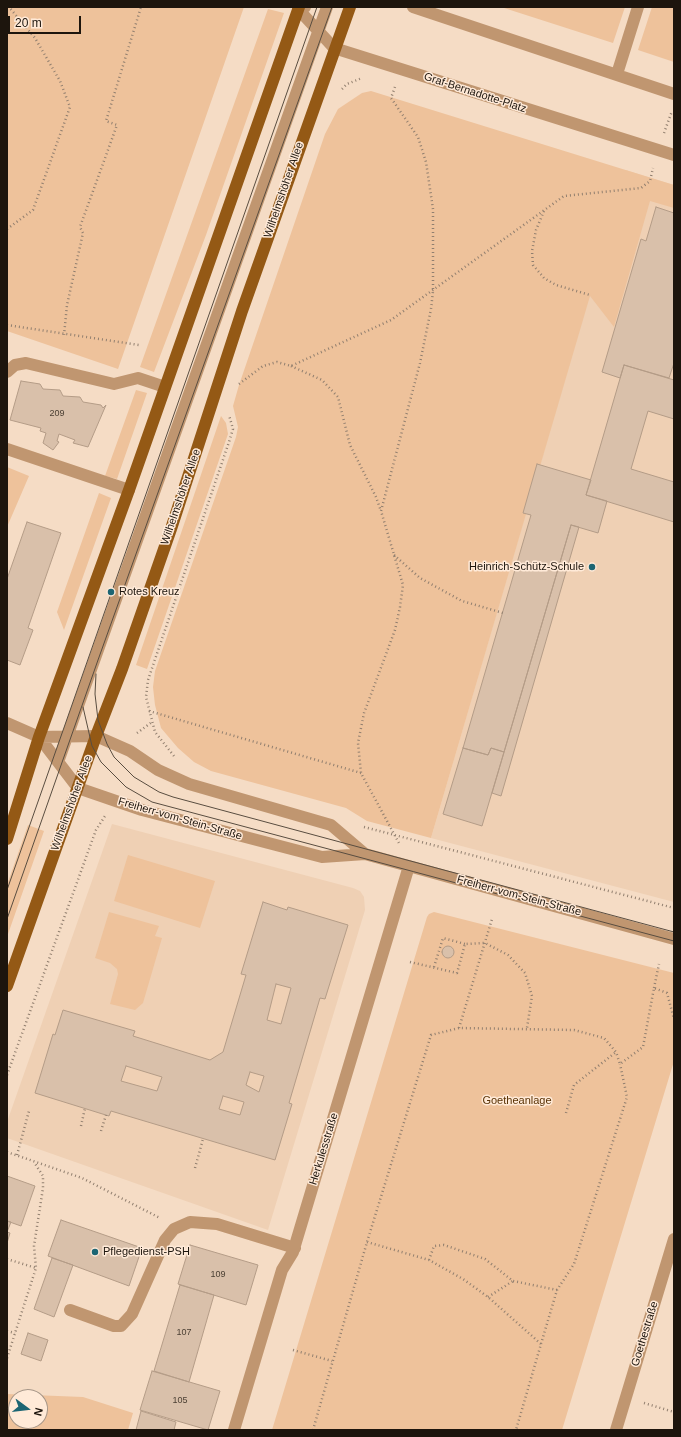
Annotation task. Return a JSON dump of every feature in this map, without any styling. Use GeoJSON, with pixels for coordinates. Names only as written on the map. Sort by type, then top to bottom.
{"type":"FeatureCollection","features":[{"type":"Feature","properties":{"kind":"main road","name":"Wilhelmshöher Allee"},"geometry":{"type":"LineString","coordinates":[[7,986],[96,736],[122,669],[242,311],[334,48],[350,7]]}},
{"type":"Feature","properties":{"kind":"main road"},"geometry":{"type":"LineString","coordinates":[[7,839],[39,736],[301,8]]}},
{"type":"Feature","properties":{"kind":"street"},"geometry":{"type":"LineString","coordinates":[[58,762],[327,7]]}},
{"type":"Feature","properties":{"kind":"street"},"geometry":{"type":"LineString","coordinates":[[413,7],[674,94]]}},
{"type":"Feature","properties":{"kind":"street"},"geometry":{"type":"LineString","coordinates":[[616,74],[638,7]]}},
{"type":"Feature","properties":{"kind":"street"},"geometry":{"type":"LineString","coordinates":[[301,8],[334,48]]}},
{"type":"Feature","properties":{"kind":"street","name":"Graf-Bernadotte-Platz"},"geometry":{"type":"LineString","coordinates":[[334,48],[674,155]]}},
{"type":"Feature","properties":{"kind":"street"},"geometry":{"type":"LineString","coordinates":[[7,372],[15,365],[26,363],[114,384],[138,378],[165,387]]}},
{"type":"Feature","properties":{"kind":"street"},"geometry":{"type":"LineString","coordinates":[[7,449],[128,490]]}},
{"type":"Feature","properties":{"kind":"street"},"geometry":{"type":"LineString","coordinates":[[7,723],[39,736],[78,788]]}},
{"type":"Feature","properties":{"kind":"street","name":"Freiherr-vom-Stein-Straße"},"geometry":{"type":"LineString","coordinates":[[39,736],[96,736],[130,750],[158,770],[189,784],[331,825],[365,854]]}},
{"type":"Feature","properties":{"kind":"street","name":"Freiherr-vom-Stein-Straße"},"geometry":{"type":"LineString","coordinates":[[78,788],[142,810],[322,857],[365,854],[674,939]]}},
{"type":"Feature","properties":{"kind":"street","name":"Herkulesstraße"},"geometry":{"type":"LineString","coordinates":[[234,1430],[282,1270],[294,1248],[410,866]]}},
{"type":"Feature","properties":{"kind":"street"},"geometry":{"type":"LineString","coordinates":[[70,1310],[114,1326],[121,1326],[132,1314],[165,1240],[174,1228],[190,1222],[217,1224],[294,1248]]}},
{"type":"Feature","properties":{"kind":"street","name":"Goethestraße"},"geometry":{"type":"LineString","coordinates":[[616,1430],[674,1239]]}},
{"type":"Feature","properties":{"kind":"path"},"geometry":{"type":"LineString","coordinates":[[7,229],[33,210],[70,107],[60,81],[35,38],[9,7]]}},
{"type":"Feature","properties":{"kind":"path"},"geometry":{"type":"LineString","coordinates":[[64,335],[67,305],[83,233],[80,227],[117,125],[106,121],[141,7]]}},
{"type":"Feature","properties":{"kind":"path"},"geometry":{"type":"LineString","coordinates":[[337,93],[347,84],[360,78]]}},
{"type":"Feature","properties":{"kind":"path"},"geometry":{"type":"LineString","coordinates":[[381,512],[420,363],[432,309],[433,209],[426,162],[418,137],[391,98],[396,84]]}},
{"type":"Feature","properties":{"kind":"path"},"geometry":{"type":"LineString","coordinates":[[291,366],[391,320],[564,196],[640,188],[650,181]]}},
{"type":"Feature","properties":{"kind":"path"},"geometry":{"type":"LineString","coordinates":[[544,211],[536,230],[532,251],[533,265],[544,278],[556,285],[590,295]]}},
{"type":"Feature","properties":{"kind":"path"},"geometry":{"type":"LineString","coordinates":[[7,325],[64,335],[139,345]]}},
{"type":"Feature","properties":{"kind":"path"},"geometry":{"type":"LineString","coordinates":[[237,377],[236,385],[264,366],[278,362],[291,366],[322,380],[338,397],[350,445],[376,497],[403,585],[400,607],[394,630],[364,713],[358,743],[361,773],[397,836]]}},
{"type":"Feature","properties":{"kind":"path"},"geometry":{"type":"LineString","coordinates":[[179,760],[173,755],[155,732],[146,697],[148,680],[233,429],[228,413]]}},
{"type":"Feature","properties":{"kind":"path"},"geometry":{"type":"LineString","coordinates":[[394,555],[420,578],[462,601],[503,613]]}},
{"type":"Feature","properties":{"kind":"path"},"geometry":{"type":"LineString","coordinates":[[149,712],[361,773]]}},
{"type":"Feature","properties":{"kind":"path"},"geometry":{"type":"LineString","coordinates":[[137,733],[152,722]]}},
{"type":"Feature","properties":{"kind":"path"},"geometry":{"type":"LineString","coordinates":[[7,1075],[96,830],[107,813]]}},
{"type":"Feature","properties":{"kind":"path"},"geometry":{"type":"LineString","coordinates":[[361,825],[397,836],[674,908]]}},
{"type":"Feature","properties":{"kind":"path"},"geometry":{"type":"LineString","coordinates":[[459,1028],[492,919]]}},
{"type":"Feature","properties":{"kind":"path"},"geometry":{"type":"LineString","coordinates":[[434,967],[443,938],[465,944],[485,943],[508,955],[525,973],[532,996],[527,1028]]}},
{"type":"Feature","properties":{"kind":"path"},"geometry":{"type":"LineString","coordinates":[[410,962],[457,973],[465,944]]}},
{"type":"Feature","properties":{"kind":"path"},"geometry":{"type":"LineString","coordinates":[[620,1064],[643,1047],[659,964]]}},
{"type":"Feature","properties":{"kind":"path"},"geometry":{"type":"LineString","coordinates":[[654,988],[667,993],[674,1019]]}},
{"type":"Feature","properties":{"kind":"path"},"geometry":{"type":"LineString","coordinates":[[313,1430],[367,1242],[431,1035],[459,1028],[574,1030],[604,1038],[616,1052],[627,1097],[574,1264],[557,1290],[516,1430]]}},
{"type":"Feature","properties":{"kind":"path"},"geometry":{"type":"LineString","coordinates":[[566,1113],[574,1084],[616,1052]]}},
{"type":"Feature","properties":{"kind":"path"},"geometry":{"type":"LineString","coordinates":[[81,1126],[85,1108]]}},
{"type":"Feature","properties":{"kind":"path"},"geometry":{"type":"LineString","coordinates":[[17,1155],[30,1111]]}},
{"type":"Feature","properties":{"kind":"path"},"geometry":{"type":"LineString","coordinates":[[101,1131],[106,1115]]}},
{"type":"Feature","properties":{"kind":"path"},"geometry":{"type":"LineString","coordinates":[[195,1168],[203,1139]]}},
{"type":"Feature","properties":{"kind":"path"},"geometry":{"type":"LineString","coordinates":[[7,1152],[99,1186],[154,1214],[174,1228]]}},
{"type":"Feature","properties":{"kind":"path"},"geometry":{"type":"LineString","coordinates":[[7,1358],[36,1268],[34,1241],[43,1188],[43,1176],[34,1162]]}},
{"type":"Feature","properties":{"kind":"path"},"geometry":{"type":"LineString","coordinates":[[367,1242],[428,1260],[462,1278],[488,1297],[541,1344]]}},
{"type":"Feature","properties":{"kind":"path"},"geometry":{"type":"LineString","coordinates":[[428,1260],[434,1246],[444,1245],[485,1259],[513,1281],[557,1290]]}},
{"type":"Feature","properties":{"kind":"path"},"geometry":{"type":"LineString","coordinates":[[7,1259],[36,1268]]}},
{"type":"Feature","properties":{"kind":"path"},"geometry":{"type":"LineString","coordinates":[[488,1297],[513,1281]]}},
{"type":"Feature","properties":{"kind":"path"},"geometry":{"type":"LineString","coordinates":[[7,1331],[15,1333]]}},
{"type":"Feature","properties":{"kind":"path"},"geometry":{"type":"LineString","coordinates":[[293,1350],[332,1361]]}},
{"type":"Feature","properties":{"kind":"path"},"geometry":{"type":"LineString","coordinates":[[657,1407],[674,1412]]}},
{"type":"Feature","properties":{"kind":"shaded area","name":"Heinrich-Schütz-Schule"},"geometry":{"type":"Polygon","coordinates":[[[626,170],[674,185],[674,902],[431,838],[626,170]]]}},
{"type":"Feature","properties":{"kind":"shaded area"},"geometry":{"type":"Polygon","coordinates":[[[112,824],[353,888],[360,891],[364,897],[365,910],[268,1230],[7,1138],[7,1122],[112,824]]]}},
{"type":"Feature","properties":{"kind":"green space"},"geometry":{"type":"Polygon","coordinates":[[[7,7],[244,7],[118,369],[7,331],[7,7]]]}},
{"type":"Feature","properties":{"kind":"green space"},"geometry":{"type":"Polygon","coordinates":[[[501,7],[625,7],[613,43],[501,7]]]}},
{"type":"Feature","properties":{"kind":"green space"},"geometry":{"type":"Polygon","coordinates":[[[652,7],[674,7],[674,62],[638,50],[652,7]]]}},
{"type":"Feature","properties":{"kind":"green space"},"geometry":{"type":"Polygon","coordinates":[[[268,9],[284,13],[206,235],[154,372],[140,367],[268,9]]]}},
{"type":"Feature","properties":{"kind":"green space"},"geometry":{"type":"Polygon","coordinates":[[[371,91],[674,185],[674,208],[650,201],[614,327],[590,296],[431,838],[367,821],[346,808],[211,771],[194,762],[178,748],[161,728],[155,705],[153,687],[155,671],[236,437],[238,427],[233,406],[239,385],[325,134],[338,109],[362,93],[371,91]]]}},
{"type":"Feature","properties":{"kind":"green space"},"geometry":{"type":"Polygon","coordinates":[[[136,390],[147,393],[117,479],[105,476],[136,390]]]}},
{"type":"Feature","properties":{"kind":"green space"},"geometry":{"type":"Polygon","coordinates":[[[221,416],[226,423],[228,434],[147,669],[136,665],[221,416]]]}},
{"type":"Feature","properties":{"kind":"green space"},"geometry":{"type":"Polygon","coordinates":[[[7,467],[29,476],[7,527],[7,467]]]}},
{"type":"Feature","properties":{"kind":"green space"},"geometry":{"type":"Polygon","coordinates":[[[99,493],[111,498],[64,630],[57,612],[99,493]]]}},
{"type":"Feature","properties":{"kind":"green space"},"geometry":{"type":"Polygon","coordinates":[[[28,825],[44,831],[7,937],[7,885],[28,825]]]}},
{"type":"Feature","properties":{"kind":"green space"},"geometry":{"type":"Polygon","coordinates":[[[128,855],[215,881],[200,928],[114,901],[128,855]]]}},
{"type":"Feature","properties":{"kind":"green space"},"geometry":{"type":"Polygon","coordinates":[[[109,912],[159,926],[155,936],[162,938],[143,1003],[135,1010],[110,1004],[118,974],[117,969],[110,963],[95,958],[109,912]]]}},
{"type":"Feature","properties":{"kind":"green space","name":"Goetheanlage"},"geometry":{"type":"Polygon","coordinates":[[[434,912],[674,973],[674,1061],[562,1430],[272,1430],[427,917],[429,914],[434,912]]]}},
{"type":"Feature","properties":{"kind":"green space"},"geometry":{"type":"Polygon","coordinates":[[[7,1394],[8,1429],[48,1429],[48,1396],[83,1397],[133,1413],[128,1430],[7,1430],[7,1394]]]}},
{"type":"Feature","properties":{"kind":"building"},"geometry":{"type":"Polygon","coordinates":[[[656,207],[674,213],[674,363],[669,378],[624,365],[620,378],[602,372],[641,239],[646,241],[656,207]]]}},
{"type":"Feature","properties":{"kind":"building"},"geometry":{"type":"Polygon","coordinates":[[[624,365],[674,380],[674,419],[648,411],[631,469],[674,482],[674,522],[586,495],[624,365]]]}},
{"type":"Feature","properties":{"kind":"building"},"geometry":{"type":"Polygon","coordinates":[[[21,381],[40,384],[43,389],[60,390],[63,396],[80,397],[83,402],[101,405],[103,408],[106,405],[88,447],[73,443],[75,440],[59,434],[57,441],[59,442],[53,450],[43,443],[46,433],[40,431],[41,428],[10,420],[21,381]]]}},
{"type":"Feature","properties":{"kind":"building"},"geometry":{"type":"Polygon","coordinates":[[[537,464],[591,480],[586,495],[607,501],[598,533],[571,525],[504,752],[491,748],[488,755],[463,748],[531,515],[523,513],[537,464]]]}},
{"type":"Feature","properties":{"kind":"building"},"geometry":{"type":"Polygon","coordinates":[[[27,522],[61,533],[28,628],[33,630],[20,665],[7,660],[7,579],[27,522]]]}},
{"type":"Feature","properties":{"kind":"building"},"geometry":{"type":"Polygon","coordinates":[[[571,525],[579,527],[501,796],[492,793],[571,525]]]}},
{"type":"Feature","properties":{"kind":"building"},"geometry":{"type":"Polygon","coordinates":[[[463,748],[488,755],[491,748],[504,752],[482,826],[443,814],[463,748]]]}},
{"type":"Feature","properties":{"kind":"building"},"geometry":{"type":"Polygon","coordinates":[[[263,902],[287,910],[288,907],[348,925],[325,999],[320,998],[289,1103],[292,1104],[275,1160],[111,1111],[109,1116],[35,1093],[53,1034],[55,1035],[63,1010],[135,1031],[133,1036],[210,1060],[223,1052],[246,975],[241,974],[263,902]],[[276,984],[267,1020],[281,1024],[291,988],[276,984]],[[126,1066],[121,1081],[157,1091],[162,1077],[126,1066]],[[250,1072],[246,1085],[259,1092],[264,1076],[250,1072]],[[223,1096],[219,1109],[240,1115],[244,1102],[223,1096]]]}},
{"type":"Feature","properties":{"kind":"building"},"geometry":{"type":"Polygon","coordinates":[[[448,946],[452,948],[454,952],[452,956],[448,958],[444,956],[442,952],[444,948],[448,946]]]}},
{"type":"Feature","properties":{"kind":"building"},"geometry":{"type":"Polygon","coordinates":[[[7,1176],[35,1186],[21,1226],[7,1221],[7,1176]]]}},
{"type":"Feature","properties":{"kind":"building","name":"Pflegedienst-PSH"},"geometry":{"type":"Polygon","coordinates":[[[61,1220],[142,1248],[129,1286],[48,1256],[61,1220]]]}},
{"type":"Feature","properties":{"kind":"building"},"geometry":{"type":"Polygon","coordinates":[[[7,1221],[11,1222],[7,1232],[7,1221]]]}},
{"type":"Feature","properties":{"kind":"building"},"geometry":{"type":"Polygon","coordinates":[[[7,1232],[10,1233],[7,1243],[7,1232]]]}},
{"type":"Feature","properties":{"kind":"building"},"geometry":{"type":"Polygon","coordinates":[[[190,1245],[258,1265],[246,1305],[178,1284],[190,1245]]]}},
{"type":"Feature","properties":{"kind":"building"},"geometry":{"type":"Polygon","coordinates":[[[52,1258],[73,1265],[54,1317],[34,1309],[52,1258]]]}},
{"type":"Feature","properties":{"kind":"building"},"geometry":{"type":"Polygon","coordinates":[[[180,1285],[214,1295],[189,1382],[154,1371],[180,1285]]]}},
{"type":"Feature","properties":{"kind":"building"},"geometry":{"type":"Polygon","coordinates":[[[28,1333],[48,1340],[41,1361],[21,1354],[28,1333]]]}},
{"type":"Feature","properties":{"kind":"building"},"geometry":{"type":"Polygon","coordinates":[[[152,1371],[220,1391],[208,1430],[140,1410],[152,1371]]]}},
{"type":"Feature","properties":{"kind":"building"},"geometry":{"type":"Polygon","coordinates":[[[141,1411],[176,1422],[174,1430],[136,1430],[141,1411]]]}},
{"type":"Feature","properties":{"kind":"tram line"},"geometry":{"type":"LineString","coordinates":[[7,890],[317,7]]}},
{"type":"Feature","properties":{"kind":"tram line"},"geometry":{"type":"LineString","coordinates":[[7,919],[98,660],[332,7]]}},
{"type":"Feature","properties":{"kind":"tram line"},"geometry":{"type":"LineString","coordinates":[[96,674],[95,694],[98,720],[107,744],[114,757],[134,777],[159,792],[674,932]]}},
{"type":"Feature","properties":{"kind":"tram line"},"geometry":{"type":"LineString","coordinates":[[83,707],[92,746],[101,762],[126,787],[152,802],[674,941]]}},
{"type":"Feature","properties":{"kind":"place","name":"Heinrich-Schütz-Schule"},"geometry":{"type":"Point","coordinates":[592,567]}},
{"type":"Feature","properties":{"kind":"place","name":"Rotes Kreuz"},"geometry":{"type":"Point","coordinates":[111,592]}},
{"type":"Feature","properties":{"kind":"place","name":"Pflegedienst-PSH"},"geometry":{"type":"Point","coordinates":[95,1252]}}]}
